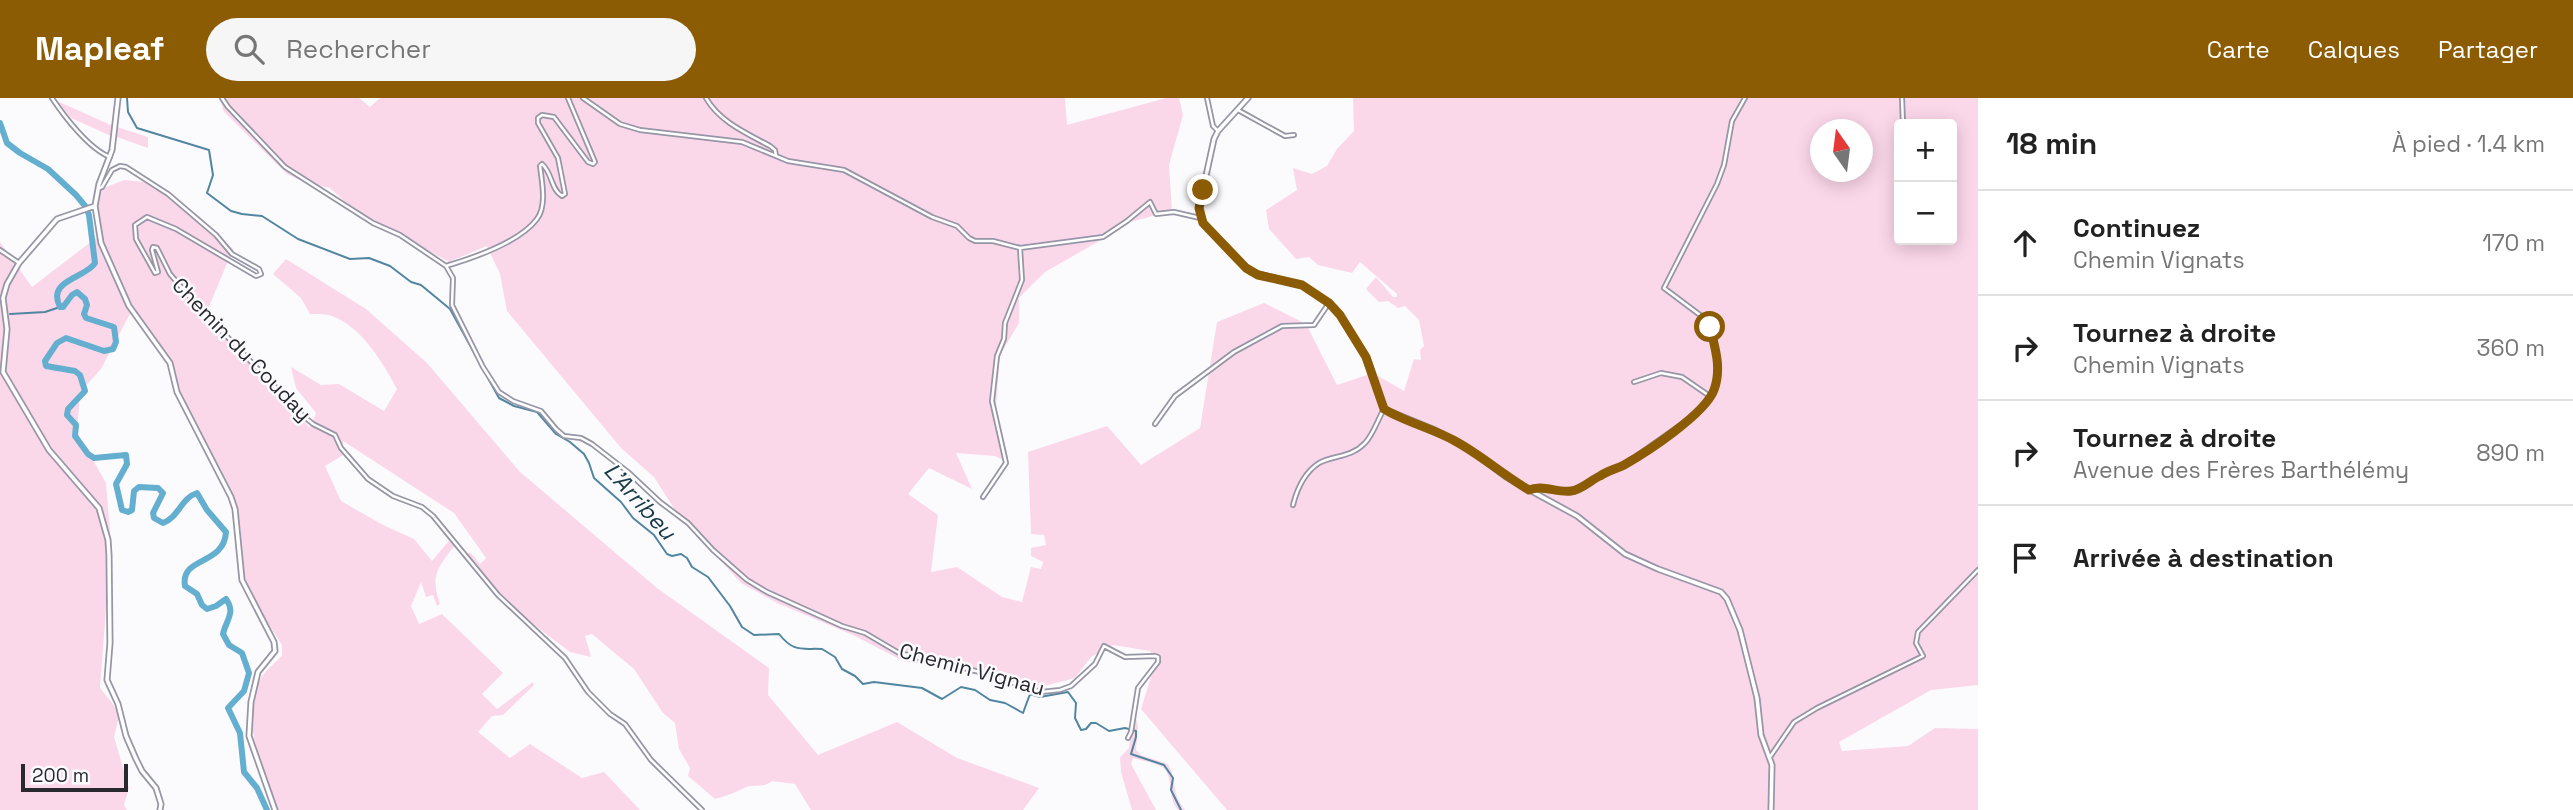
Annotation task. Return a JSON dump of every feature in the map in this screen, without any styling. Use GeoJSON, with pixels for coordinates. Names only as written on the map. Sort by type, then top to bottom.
{"type":"FeatureCollection","features":[{"type":"Feature","properties":{"kind":"street"},"geometry":{"type":"LineString","coordinates":[[52,98],[69,121],[102,153],[110,156]]}},
{"type":"Feature","properties":{"kind":"street"},"geometry":{"type":"LineString","coordinates":[[118,98],[110,156],[90,209],[129,306],[170,363],[178,393],[235,509],[242,580],[275,647],[273,654],[260,666],[252,690],[249,736],[275,810]]}},
{"type":"Feature","properties":{"kind":"street"},"geometry":{"type":"LineString","coordinates":[[222,98],[285,167],[373,223],[400,234],[446,266],[496,248],[538,219],[542,206],[542,164],[549,171],[556,191],[562,196],[565,194],[558,158],[538,123],[538,118],[554,117],[588,162],[595,162],[568,98]]}},
{"type":"Feature","properties":{"kind":"street"},"geometry":{"type":"LineString","coordinates":[[583,98],[620,124],[640,130],[742,142],[788,161],[844,170],[932,217],[957,226],[969,238],[1020,247],[1103,237],[1150,202],[1156,214],[1174,212],[1200,218]]}},
{"type":"Feature","properties":{"kind":"street"},"geometry":{"type":"LineString","coordinates":[[706,98],[714,112],[770,146],[775,150],[776,156]]}},
{"type":"Feature","properties":{"kind":"street"},"geometry":{"type":"LineString","coordinates":[[1207,98],[1213,126],[1218,131]]}},
{"type":"Feature","properties":{"kind":"street"},"geometry":{"type":"LineString","coordinates":[[1248,98],[1218,131],[1199,208],[1200,218],[1251,272],[1302,285],[1329,303],[1340,315],[1366,357],[1384,409],[1366,443],[1344,457],[1321,462],[1307,474],[1297,491],[1293,505]]}},
{"type":"Feature","properties":{"kind":"street"},"geometry":{"type":"LineString","coordinates":[[1529,490],[1538,487],[1571,491],[1579,488],[1625,464],[1699,412],[1711,397],[1718,368],[1708,321],[1664,288],[1717,184],[1724,164],[1732,121],[1745,98]]}},
{"type":"Feature","properties":{"kind":"street"},"geometry":{"type":"LineString","coordinates":[[1902,98],[1903,119]]}},
{"type":"Feature","properties":{"kind":"street"},"geometry":{"type":"LineString","coordinates":[[1238,110],[1285,136],[1294,135]]}},
{"type":"Feature","properties":{"kind":"street","name":"Chemin du Couday"},"geometry":{"type":"LineString","coordinates":[[99,188],[113,170],[120,166],[126,167],[168,194],[216,235],[232,254],[259,269],[261,274],[256,276],[176,229],[147,217],[135,225],[136,239],[155,273],[158,272],[153,247],[157,248],[170,274],[195,303],[301,414],[313,424],[335,435],[341,448],[368,479],[393,496],[422,508],[433,516],[498,595],[565,657],[588,692],[610,714],[625,724],[651,760],[702,810]]}},
{"type":"Feature","properties":{"kind":"street"},"geometry":{"type":"LineString","coordinates":[[90,209],[57,219],[19,262],[7,284],[3,298],[7,329],[3,372],[49,450],[99,508],[108,540],[109,555],[110,643],[107,680],[118,704],[135,759],[156,788],[160,810]]}},
{"type":"Feature","properties":{"kind":"street"},"geometry":{"type":"LineString","coordinates":[[983,496],[1006,463],[992,401],[997,356],[1004,339],[1005,323],[1022,280],[1020,247]]}},
{"type":"Feature","properties":{"kind":"street"},"geometry":{"type":"LineString","coordinates":[[0,250],[19,262]]}},
{"type":"Feature","properties":{"kind":"street","name":"Chemin Vignau"},"geometry":{"type":"LineString","coordinates":[[446,266],[453,278],[452,305],[483,367],[499,392],[513,401],[541,411],[564,436],[581,438],[592,444],[688,523],[747,580],[842,626],[865,633],[899,653],[984,673],[1041,692],[1071,686],[1095,664],[1104,646],[1125,657],[1158,657],[1158,662],[1138,688],[1128,738]]}},
{"type":"Feature","properties":{"kind":"street"},"geometry":{"type":"LineString","coordinates":[[1155,424],[1175,396],[1234,352],[1282,326],[1314,325],[1329,303]]}},
{"type":"Feature","properties":{"kind":"street"},"geometry":{"type":"LineString","coordinates":[[1633,382],[1661,373],[1682,377],[1711,397]]}},
{"type":"Feature","properties":{"kind":"street"},"geometry":{"type":"LineString","coordinates":[[1384,409],[1435,430],[1468,448],[1506,477],[1577,516],[1625,554],[1721,592],[1733,611],[1743,640],[1757,698],[1760,735],[1770,757],[1771,810]]}},
{"type":"Feature","properties":{"kind":"street"},"geometry":{"type":"LineString","coordinates":[[1770,757],[1794,722],[1923,656],[1916,643],[1918,632],[1978,570]]}},
{"type":"Feature","properties":{"kind":"shaded area"},"geometry":{"type":"Polygon","coordinates":[[[219,98],[359,98],[370,107],[380,98],[1065,98],[1067,125],[1166,98],[1179,98],[1183,115],[1169,165],[1172,211],[1126,223],[1045,272],[1019,298],[1019,323],[1000,355],[996,406],[1008,457],[1003,460],[995,456],[956,453],[972,489],[929,468],[908,494],[938,515],[931,572],[957,567],[1002,597],[1022,602],[1031,567],[1041,569],[1043,562],[1031,556],[1031,548],[1046,545],[1044,535],[1031,534],[1028,452],[1107,426],[1141,465],[1200,428],[1217,322],[1264,303],[1306,324],[1337,385],[1373,373],[1404,391],[1414,359],[1421,360],[1420,350],[1424,346],[1419,320],[1405,306],[1398,308],[1388,301],[1379,302],[1366,289],[1376,277],[1393,297],[1397,297],[1397,294],[1360,262],[1352,273],[1318,265],[1309,257],[1296,259],[1269,229],[1266,210],[1297,190],[1293,168],[1312,174],[1327,166],[1337,149],[1354,131],[1353,98],[1978,98],[1978,685],[1931,690],[1839,742],[1842,751],[1908,746],[1935,728],[1978,729],[1978,810],[1227,810],[1141,709],[1156,661],[1150,651],[1113,645],[1091,657],[1075,678],[1041,687],[1024,686],[941,666],[905,662],[853,635],[777,603],[741,583],[677,513],[654,477],[621,448],[507,311],[500,274],[487,246],[449,262],[353,209],[330,188],[306,183],[287,174],[224,112],[219,98]]]}},
{"type":"Feature","properties":{"kind":"shaded area"},"geometry":{"type":"Polygon","coordinates":[[[57,101],[113,126],[111,136],[71,118],[57,101]]]}},
{"type":"Feature","properties":{"kind":"shaded area"},"geometry":{"type":"Polygon","coordinates":[[[117,127],[148,137],[148,148],[117,137],[117,127]]]}},
{"type":"Feature","properties":{"kind":"shaded area"},"geometry":{"type":"Polygon","coordinates":[[[124,180],[144,182],[199,216],[233,249],[208,309],[252,366],[310,428],[316,413],[296,388],[291,367],[321,385],[339,384],[384,411],[397,389],[378,357],[353,328],[332,316],[310,314],[301,298],[273,274],[286,259],[366,309],[427,363],[520,472],[657,588],[769,668],[768,695],[818,755],[897,722],[957,758],[1039,788],[1023,810],[811,810],[795,784],[772,781],[715,799],[688,776],[690,768],[679,749],[675,723],[663,713],[634,669],[592,634],[585,636],[591,657],[570,652],[529,621],[463,557],[470,552],[480,564],[486,558],[454,513],[343,441],[343,455],[325,466],[341,501],[414,539],[432,561],[452,537],[457,542],[441,564],[436,577],[440,604],[437,606],[433,595],[426,597],[421,582],[411,606],[419,624],[442,614],[503,673],[482,694],[497,709],[533,682],[534,685],[503,715],[492,716],[478,732],[510,758],[530,744],[582,778],[604,772],[640,810],[276,810],[255,743],[252,708],[262,676],[282,656],[282,645],[251,597],[240,567],[241,531],[232,500],[180,404],[170,369],[131,312],[101,369],[80,392],[77,432],[106,483],[111,543],[100,688],[120,713],[114,737],[129,788],[124,805],[127,810],[0,810],[0,242],[32,287],[96,238],[93,208],[101,189],[124,180]]]}},
{"type":"Feature","properties":{"kind":"shaded area"},"geometry":{"type":"Polygon","coordinates":[[[1136,718],[1136,750],[1141,755],[1168,764],[1177,797],[1185,810],[1178,810],[1175,805],[1166,770],[1133,758],[1131,764],[1156,810],[1132,810],[1121,772],[1120,757],[1129,748],[1133,719],[1136,718]]]}},
{"type":"Feature","properties":{"kind":"waterway","name":"L'Arribeu"},"geometry":{"type":"LineString","coordinates":[[127,98],[128,112],[137,128],[209,150],[213,175],[207,193],[231,211],[262,216],[298,239],[350,259],[369,258],[390,266],[411,282],[421,285],[450,309],[499,398],[514,406],[537,412],[556,434],[584,454],[594,478],[621,502],[633,518],[654,535],[667,554],[681,554],[692,567],[708,577],[742,627],[754,635],[779,634],[794,647],[822,649],[835,657],[842,669],[863,684],[874,682],[922,688],[942,699],[961,687],[975,690],[990,700],[1005,703],[1023,713],[1030,694],[1040,697],[1068,692],[1076,703],[1075,718],[1081,730],[1091,723],[1096,723],[1109,731],[1125,728],[1136,731],[1131,754],[1164,765],[1173,778],[1171,790],[1181,810]]}},
{"type":"Feature","properties":{"kind":"waterway"},"geometry":{"type":"LineString","coordinates":[[0,123],[7,143],[48,169],[76,195],[89,215],[95,263],[63,285],[57,298],[60,307],[63,307],[77,292],[85,299],[86,318],[114,327],[116,342],[113,349],[104,351],[66,338],[57,343],[45,361],[46,366],[75,371],[80,375],[85,391],[68,409],[67,415],[76,425],[75,436],[94,458],[126,455],[127,464],[116,484],[122,510],[132,510],[134,491],[139,487],[158,488],[163,493],[153,513],[154,518],[163,523],[173,516],[187,499],[197,493],[207,510],[226,532],[218,551],[189,570],[185,576],[185,586],[197,594],[207,609],[226,599],[229,604],[230,613],[223,634],[229,645],[242,653],[249,673],[244,691],[228,708],[240,733],[244,772],[257,788],[267,810]]}},
{"type":"Feature","properties":{"kind":"waterway"},"geometry":{"type":"LineString","coordinates":[[10,314],[45,312],[60,307]]}},
{"type":"Feature","properties":{"kind":"route"},"geometry":{"type":"LineString","coordinates":[[1203,190],[1200,218],[1246,268],[1258,275],[1302,285],[1329,303],[1340,315],[1366,357],[1384,409],[1435,430],[1468,448],[1506,477],[1529,490],[1538,487],[1571,491],[1579,488],[1625,464],[1699,412],[1711,397],[1718,376],[1718,357],[1710,327]]}}]}
